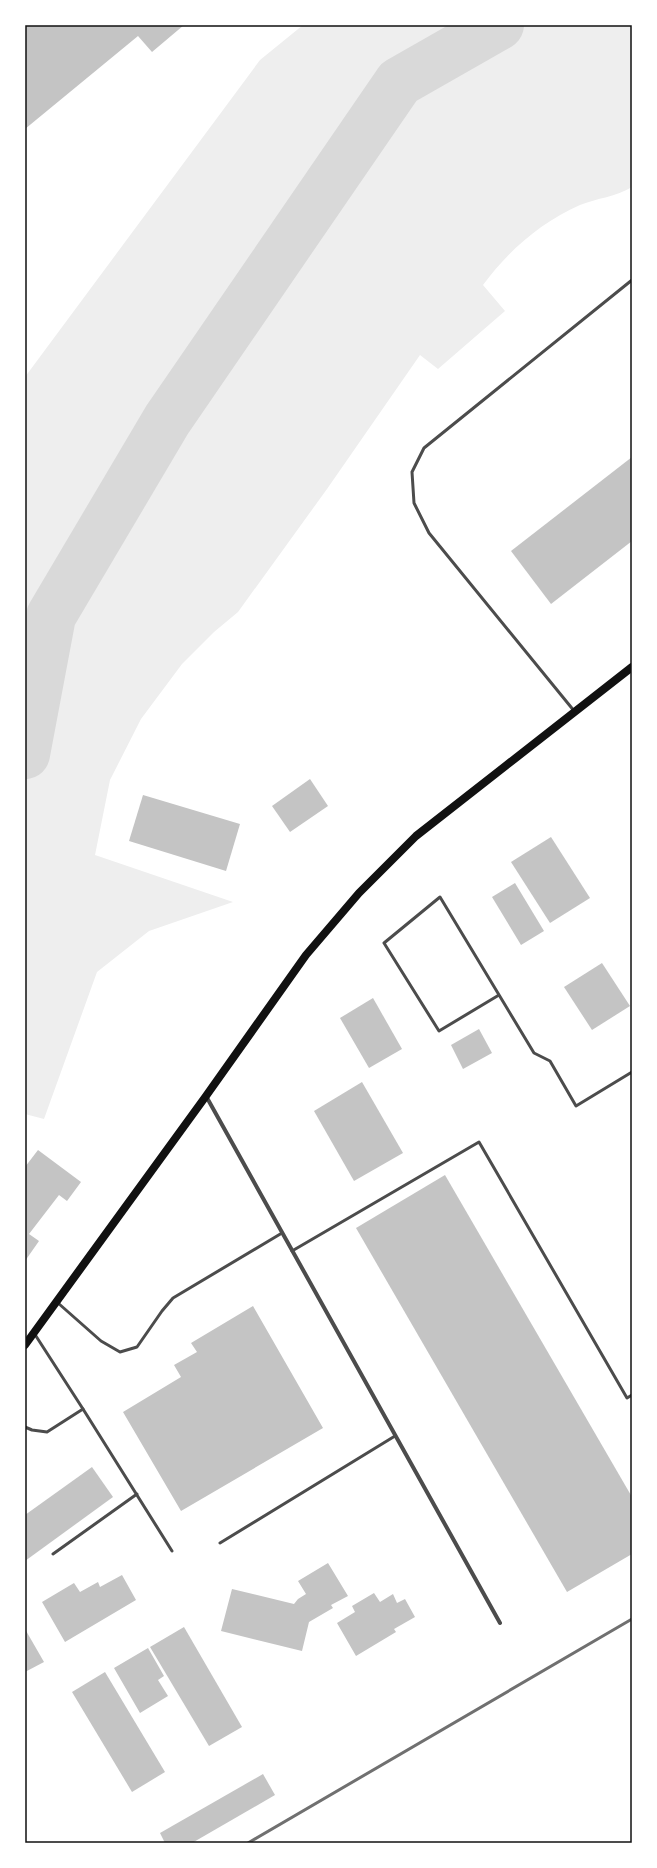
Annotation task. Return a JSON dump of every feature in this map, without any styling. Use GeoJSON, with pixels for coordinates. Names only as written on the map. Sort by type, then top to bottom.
{"type":"FeatureCollection","features":[{"type":"Feature","properties":{"kind":"main road"},"geometry":{"type":"LineString","coordinates":[[25,1345],[206,1096],[306,955],[359,893],[416,836],[632,667]]}},
{"type":"Feature","properties":{"kind":"street"},"geometry":{"type":"LineString","coordinates":[[206,1096],[500,1623]]}},
{"type":"Feature","properties":{"kind":"lane"},"geometry":{"type":"LineString","coordinates":[[574,712],[429,533],[414,503],[412,472],[424,448],[632,280]]}},
{"type":"Feature","properties":{"kind":"lane"},"geometry":{"type":"LineString","coordinates":[[499,995],[439,1031],[384,943],[440,897],[534,1053],[550,1062],[576,1106],[632,1072]]}},
{"type":"Feature","properties":{"kind":"lane"},"geometry":{"type":"LineString","coordinates":[[292,1251],[479,1142],[627,1398],[632,1395]]}},
{"type":"Feature","properties":{"kind":"lane"},"geometry":{"type":"LineString","coordinates":[[56,1302],[101,1341],[120,1352],[137,1347],[173,1298],[282,1233]]}},
{"type":"Feature","properties":{"kind":"lane"},"geometry":{"type":"LineString","coordinates":[[34,1332],[172,1551]]}},
{"type":"Feature","properties":{"kind":"lane"},"geometry":{"type":"LineString","coordinates":[[25,1427],[32,1430],[47,1432],[83,1408]]}},
{"type":"Feature","properties":{"kind":"lane"},"geometry":{"type":"LineString","coordinates":[[220,1543],[395,1436]]}},
{"type":"Feature","properties":{"kind":"lane"},"geometry":{"type":"LineString","coordinates":[[53,1554],[137,1494]]}},
{"type":"Feature","properties":{"kind":"shaded area"},"geometry":{"type":"Polygon","coordinates":[[[303,25],[632,25],[632,187],[620,193],[580,205],[566,212],[539,229],[514,249],[483,285],[505,311],[438,369],[420,355],[327,489],[238,612],[214,632],[182,664],[141,719],[110,780],[95,855],[233,902],[149,931],[97,972],[44,1119],[25,1114],[25,377],[260,60],[303,25]]]}},
{"type":"Feature","properties":{"kind":"building"},"geometry":{"type":"Polygon","coordinates":[[[25,25],[184,25],[152,52],[138,36],[25,129],[25,25]]]}},
{"type":"Feature","properties":{"kind":"building"},"geometry":{"type":"Polygon","coordinates":[[[632,457],[632,541],[551,604],[511,551],[632,457]]]}},
{"type":"Feature","properties":{"kind":"building"},"geometry":{"type":"Polygon","coordinates":[[[310,779],[328,806],[290,832],[272,806],[310,779]]]}},
{"type":"Feature","properties":{"kind":"building"},"geometry":{"type":"Polygon","coordinates":[[[143,795],[240,824],[226,871],[129,841],[143,795]]]}},
{"type":"Feature","properties":{"kind":"building"},"geometry":{"type":"Polygon","coordinates":[[[551,837],[590,898],[550,923],[511,862],[551,837]]]}},
{"type":"Feature","properties":{"kind":"building"},"geometry":{"type":"Polygon","coordinates":[[[515,883],[544,931],[521,945],[492,897],[515,883]]]}},
{"type":"Feature","properties":{"kind":"building"},"geometry":{"type":"Polygon","coordinates":[[[602,963],[630,1006],[592,1030],[564,987],[602,963]]]}},
{"type":"Feature","properties":{"kind":"building"},"geometry":{"type":"Polygon","coordinates":[[[373,998],[402,1049],[369,1068],[340,1018],[373,998]]]}},
{"type":"Feature","properties":{"kind":"building"},"geometry":{"type":"Polygon","coordinates":[[[479,1029],[492,1053],[463,1069],[451,1045],[479,1029]]]}},
{"type":"Feature","properties":{"kind":"building"},"geometry":{"type":"Polygon","coordinates":[[[362,1082],[403,1153],[354,1181],[314,1111],[362,1082]]]}},
{"type":"Feature","properties":{"kind":"building"},"geometry":{"type":"Polygon","coordinates":[[[38,1150],[81,1182],[67,1201],[59,1195],[29,1234],[39,1241],[25,1261],[25,1167],[38,1150]]]}},
{"type":"Feature","properties":{"kind":"building"},"geometry":{"type":"Polygon","coordinates":[[[445,1175],[632,1497],[632,1554],[567,1592],[356,1228],[445,1175]]]}},
{"type":"Feature","properties":{"kind":"building"},"geometry":{"type":"Polygon","coordinates":[[[253,1306],[323,1428],[181,1511],[123,1412],[181,1377],[174,1365],[197,1352],[191,1343],[253,1306]]]}},
{"type":"Feature","properties":{"kind":"building"},"geometry":{"type":"Polygon","coordinates":[[[92,1467],[113,1497],[25,1561],[25,1515],[92,1467]]]}},
{"type":"Feature","properties":{"kind":"building"},"geometry":{"type":"Polygon","coordinates":[[[328,1563],[348,1596],[331,1605],[333,1608],[309,1622],[302,1651],[221,1631],[232,1589],[294,1604],[298,1599],[306,1594],[298,1581],[328,1563]]]}},
{"type":"Feature","properties":{"kind":"building"},"geometry":{"type":"Polygon","coordinates":[[[122,1575],[136,1600],[65,1642],[42,1602],[74,1583],[80,1592],[98,1582],[100,1587],[122,1575]]]}},
{"type":"Feature","properties":{"kind":"building"},"geometry":{"type":"Polygon","coordinates":[[[374,1593],[380,1602],[393,1594],[397,1603],[405,1599],[415,1617],[394,1629],[396,1632],[356,1656],[337,1623],[355,1612],[352,1606],[374,1593]]]}},
{"type":"Feature","properties":{"kind":"building"},"geometry":{"type":"Polygon","coordinates":[[[184,1627],[242,1727],[209,1746],[150,1647],[184,1627]]]}},
{"type":"Feature","properties":{"kind":"building"},"geometry":{"type":"Polygon","coordinates":[[[25,1629],[44,1662],[25,1672],[25,1629]]]}},
{"type":"Feature","properties":{"kind":"building"},"geometry":{"type":"Polygon","coordinates":[[[148,1648],[164,1676],[158,1680],[168,1696],[140,1713],[114,1668],[148,1648]]]}},
{"type":"Feature","properties":{"kind":"building"},"geometry":{"type":"Polygon","coordinates":[[[105,1672],[165,1772],[132,1792],[72,1692],[105,1672]]]}},
{"type":"Feature","properties":{"kind":"building"},"geometry":{"type":"Polygon","coordinates":[[[263,1774],[275,1795],[192,1843],[165,1843],[160,1833],[263,1774]]]}},
{"type":"Feature","properties":{"kind":"waterway"},"geometry":{"type":"LineString","coordinates":[[25,754],[51,616],[167,420],[399,82],[499,25]]}},
{"type":"Feature","properties":{"kind":"railway"},"geometry":{"type":"LineString","coordinates":[[248,1843],[632,1619]]}}]}
